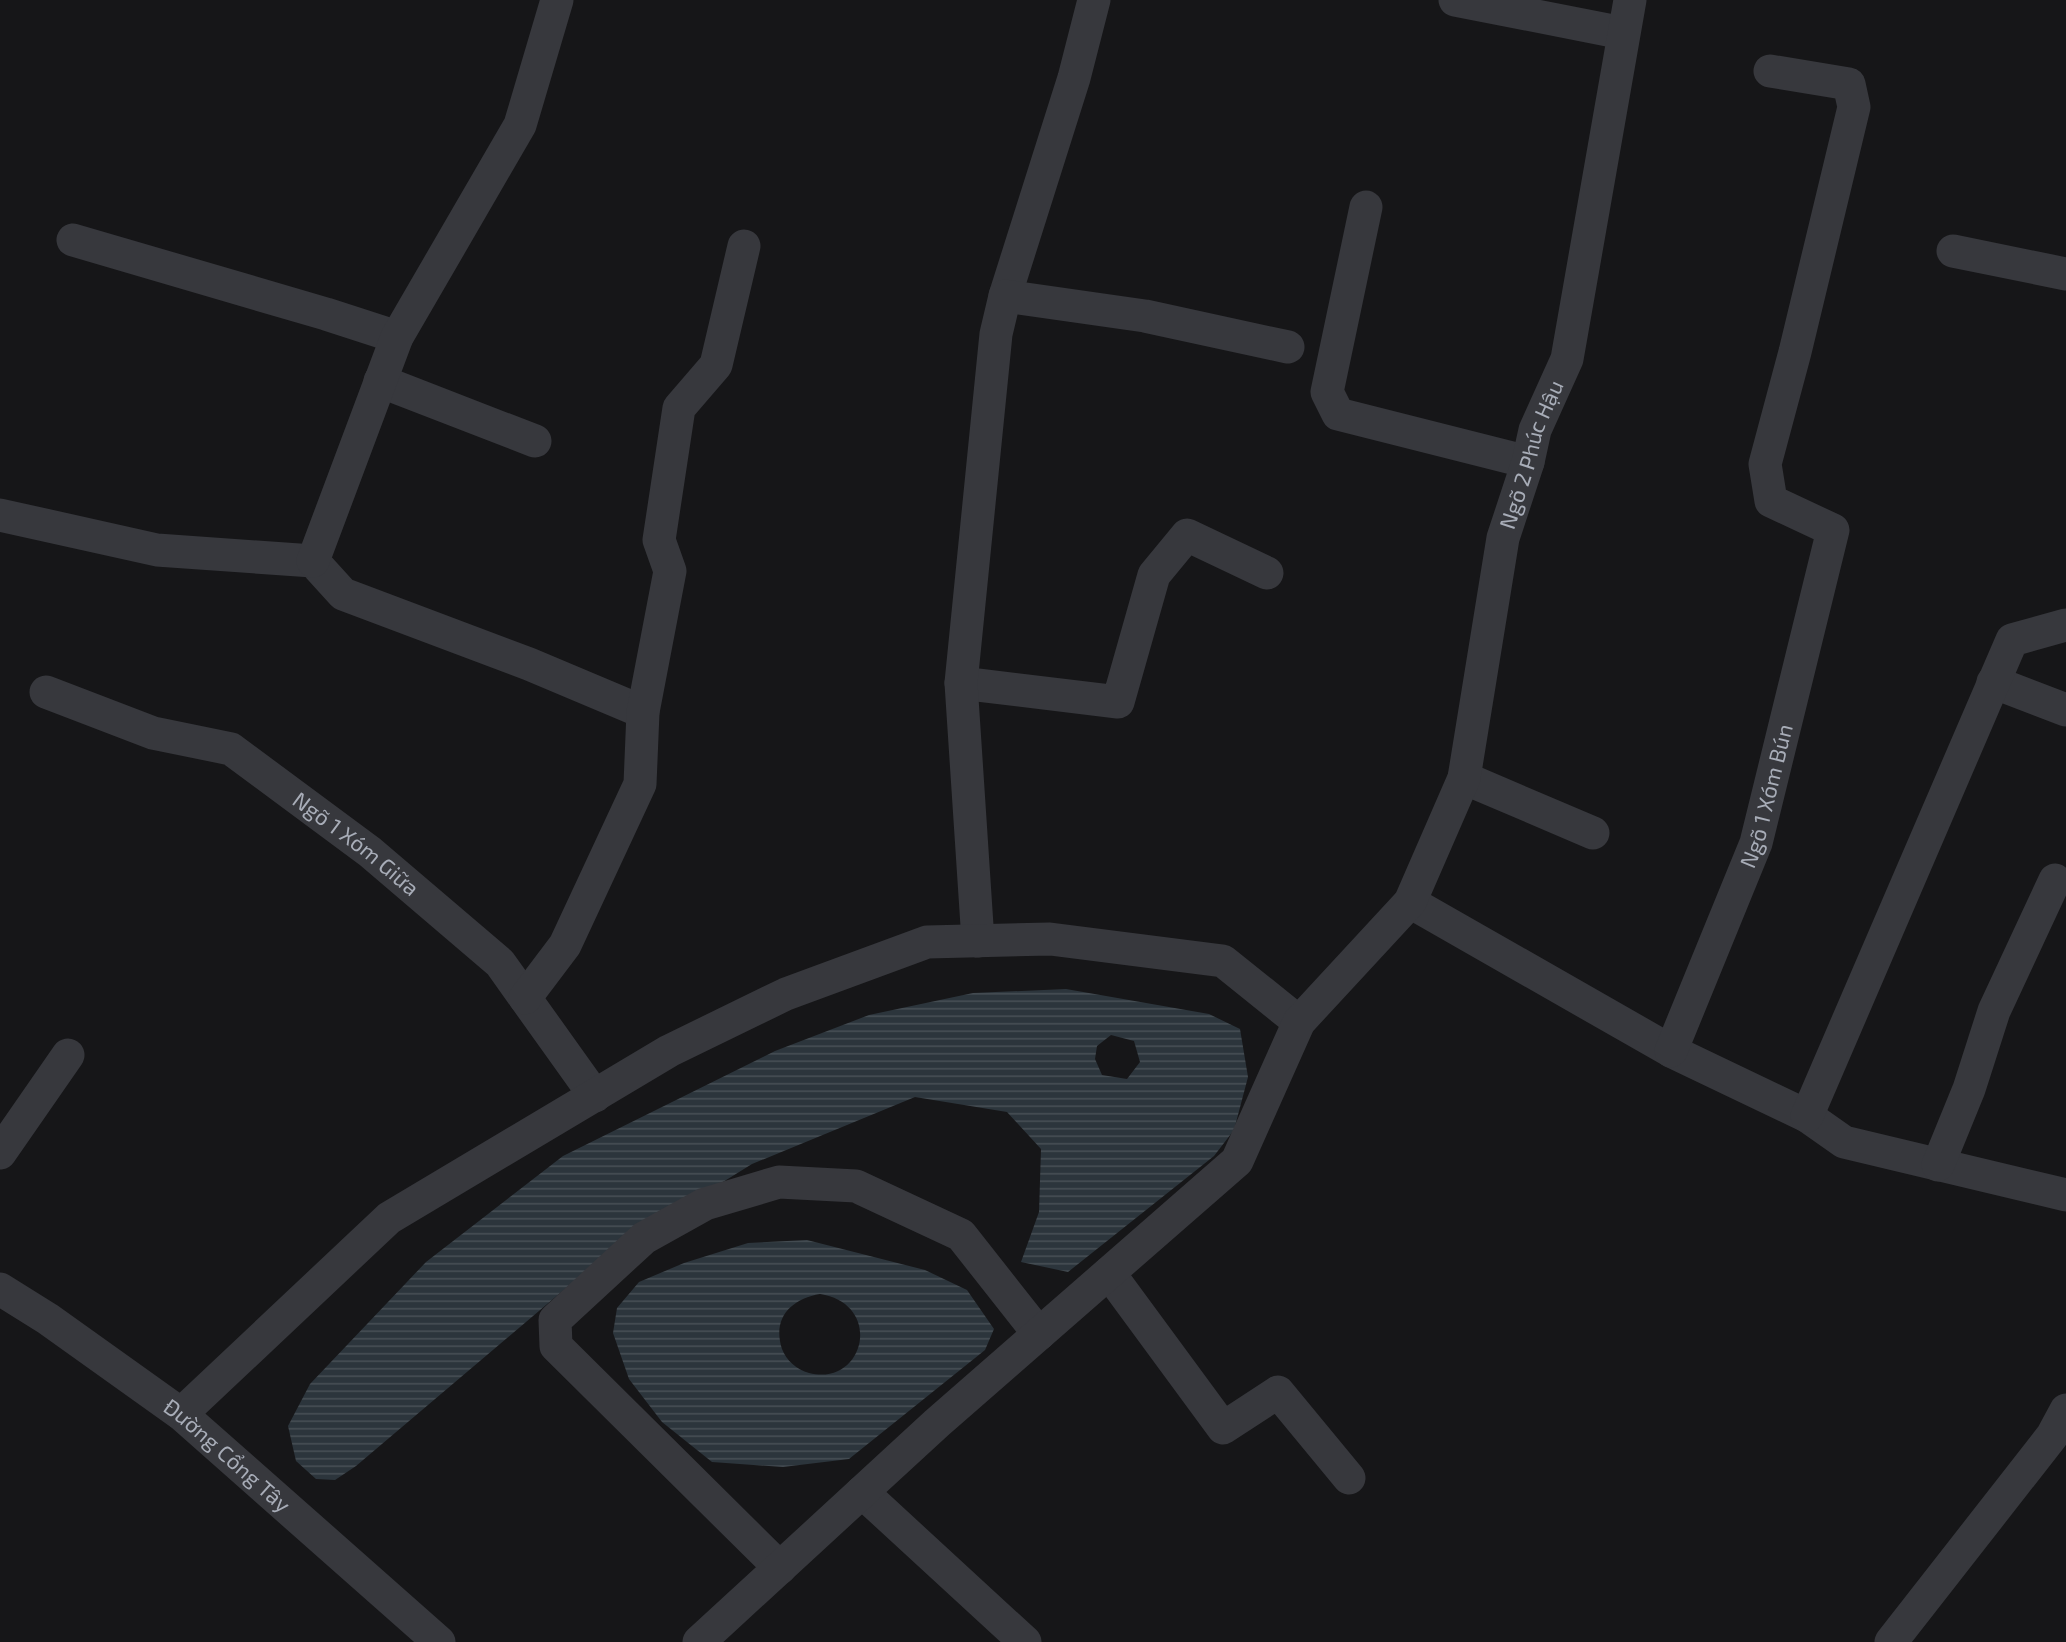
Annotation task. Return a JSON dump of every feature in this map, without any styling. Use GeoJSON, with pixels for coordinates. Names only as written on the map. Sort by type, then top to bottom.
{"type":"FeatureCollection","features":[{"type":"Feature","properties":{"kind":"street"},"geometry":{"type":"LineString","coordinates":[[313,561],[397,337],[520,125],[557,0]]}},
{"type":"Feature","properties":{"kind":"street"},"geometry":{"type":"LineString","coordinates":[[978,941],[961,683],[996,334],[1005,297],[1074,78],[1094,0]]}},
{"type":"Feature","properties":{"kind":"street"},"geometry":{"type":"LineString","coordinates":[[1455,0],[1623,33]]}},
{"type":"Feature","properties":{"kind":"street","name":"Ngõ 2 Phúc Hậu"},"geometry":{"type":"LineString","coordinates":[[699,1642],[862,1491],[1237,1161],[1299,1022],[1410,902],[1464,778],[1503,538],[1528,462],[1535,430],[1567,359],[1630,0]]}},
{"type":"Feature","properties":{"kind":"street","name":"Ngõ 1 Xóm Bún"},"geometry":{"type":"LineString","coordinates":[[1671,1052],[1755,843],[1833,530],[1771,501],[1765,464],[1795,352],[1854,107],[1850,84],[1770,71]]}},
{"type":"Feature","properties":{"kind":"street"},"geometry":{"type":"LineString","coordinates":[[1366,207],[1327,392],[1338,414],[1528,462]]}},
{"type":"Feature","properties":{"kind":"street"},"geometry":{"type":"LineString","coordinates":[[73,240],[397,337]]}},
{"type":"Feature","properties":{"kind":"street"},"geometry":{"type":"LineString","coordinates":[[525,998],[565,945],[640,784],[643,712],[670,571],[659,540],[679,408],[716,365],[744,246]]}},
{"type":"Feature","properties":{"kind":"street"},"geometry":{"type":"LineString","coordinates":[[1953,251],[2066,274]]}},
{"type":"Feature","properties":{"kind":"street"},"geometry":{"type":"LineString","coordinates":[[1005,297],[1145,316],[1288,347]]}},
{"type":"Feature","properties":{"kind":"street"},"geometry":{"type":"LineString","coordinates":[[380,381],[535,441]]}},
{"type":"Feature","properties":{"kind":"street"},"geometry":{"type":"LineString","coordinates":[[0,515],[156,550],[313,561],[344,594],[529,664],[643,712]]}},
{"type":"Feature","properties":{"kind":"street"},"geometry":{"type":"LineString","coordinates":[[961,683],[1118,702],[1154,575],[1187,535],[1267,573]]}},
{"type":"Feature","properties":{"kind":"street"},"geometry":{"type":"LineString","coordinates":[[1807,1116],[2012,640],[2066,625]]}},
{"type":"Feature","properties":{"kind":"street"},"geometry":{"type":"LineString","coordinates":[[1993,682],[2066,710]]}},
{"type":"Feature","properties":{"kind":"street","name":"Ngõ 1 Xóm Giữa"},"geometry":{"type":"LineString","coordinates":[[46,692],[153,733],[231,749],[370,852],[501,963],[595,1096]]}},
{"type":"Feature","properties":{"kind":"street"},"geometry":{"type":"LineString","coordinates":[[1464,778],[1593,833]]}},
{"type":"Feature","properties":{"kind":"street"},"geometry":{"type":"LineString","coordinates":[[1938,1165],[1969,1089],[1994,1011],[2055,880]]}},
{"type":"Feature","properties":{"kind":"street"},"geometry":{"type":"LineString","coordinates":[[1410,902],[1671,1052],[1807,1116],[1844,1142],[2066,1196]]}},
{"type":"Feature","properties":{"kind":"street"},"geometry":{"type":"LineString","coordinates":[[181,1414],[389,1218],[669,1051],[786,994],[927,942],[1050,939],[1223,962],[1299,1022]]}},
{"type":"Feature","properties":{"kind":"street"},"geometry":{"type":"LineString","coordinates":[[0,1153],[69,1054]]}},
{"type":"Feature","properties":{"kind":"street"},"geometry":{"type":"LineString","coordinates":[[780,1568],[556,1346],[555,1320],[644,1238],[705,1204],[779,1182],[856,1186],[961,1235],[1040,1334]]}},
{"type":"Feature","properties":{"kind":"street"},"geometry":{"type":"LineString","coordinates":[[1109,1273],[1224,1428],[1278,1392],[1349,1478]]}},
{"type":"Feature","properties":{"kind":"street","name":"Đường Cổng Tây"},"geometry":{"type":"LineString","coordinates":[[0,1289],[48,1319],[181,1414],[439,1642]]}},
{"type":"Feature","properties":{"kind":"street"},"geometry":{"type":"LineString","coordinates":[[1891,1642],[2052,1436],[2066,1410]]}},
{"type":"Feature","properties":{"kind":"street"},"geometry":{"type":"LineString","coordinates":[[862,1491],[1025,1642]]}},
{"type":"Feature","properties":{"kind":"shaded area"},"geometry":{"type":"Polygon","coordinates":[[[1066,989],[1209,1014],[1240,1029],[1248,1077],[1234,1130],[1214,1156],[1068,1272],[1021,1262],[1039,1212],[1041,1149],[1007,1112],[915,1097],[752,1164],[605,1255],[356,1466],[335,1480],[316,1479],[296,1461],[288,1426],[310,1384],[426,1262],[563,1156],[775,1051],[869,1015],[973,993],[1066,989]],[[1111,1035],[1097,1046],[1095,1059],[1102,1075],[1127,1079],[1140,1062],[1134,1041],[1111,1035]]]}},
{"type":"Feature","properties":{"kind":"shaded area"},"geometry":{"type":"Polygon","coordinates":[[[807,1240],[925,1270],[967,1290],[994,1329],[985,1350],[849,1459],[783,1467],[712,1462],[662,1422],[629,1379],[613,1333],[617,1308],[639,1282],[684,1263],[748,1243],[807,1240]],[[820,1294],[800,1300],[786,1312],[780,1328],[782,1349],[789,1361],[800,1370],[828,1374],[843,1368],[854,1357],[860,1342],[859,1327],[853,1313],[840,1301],[820,1294]]]}}]}
